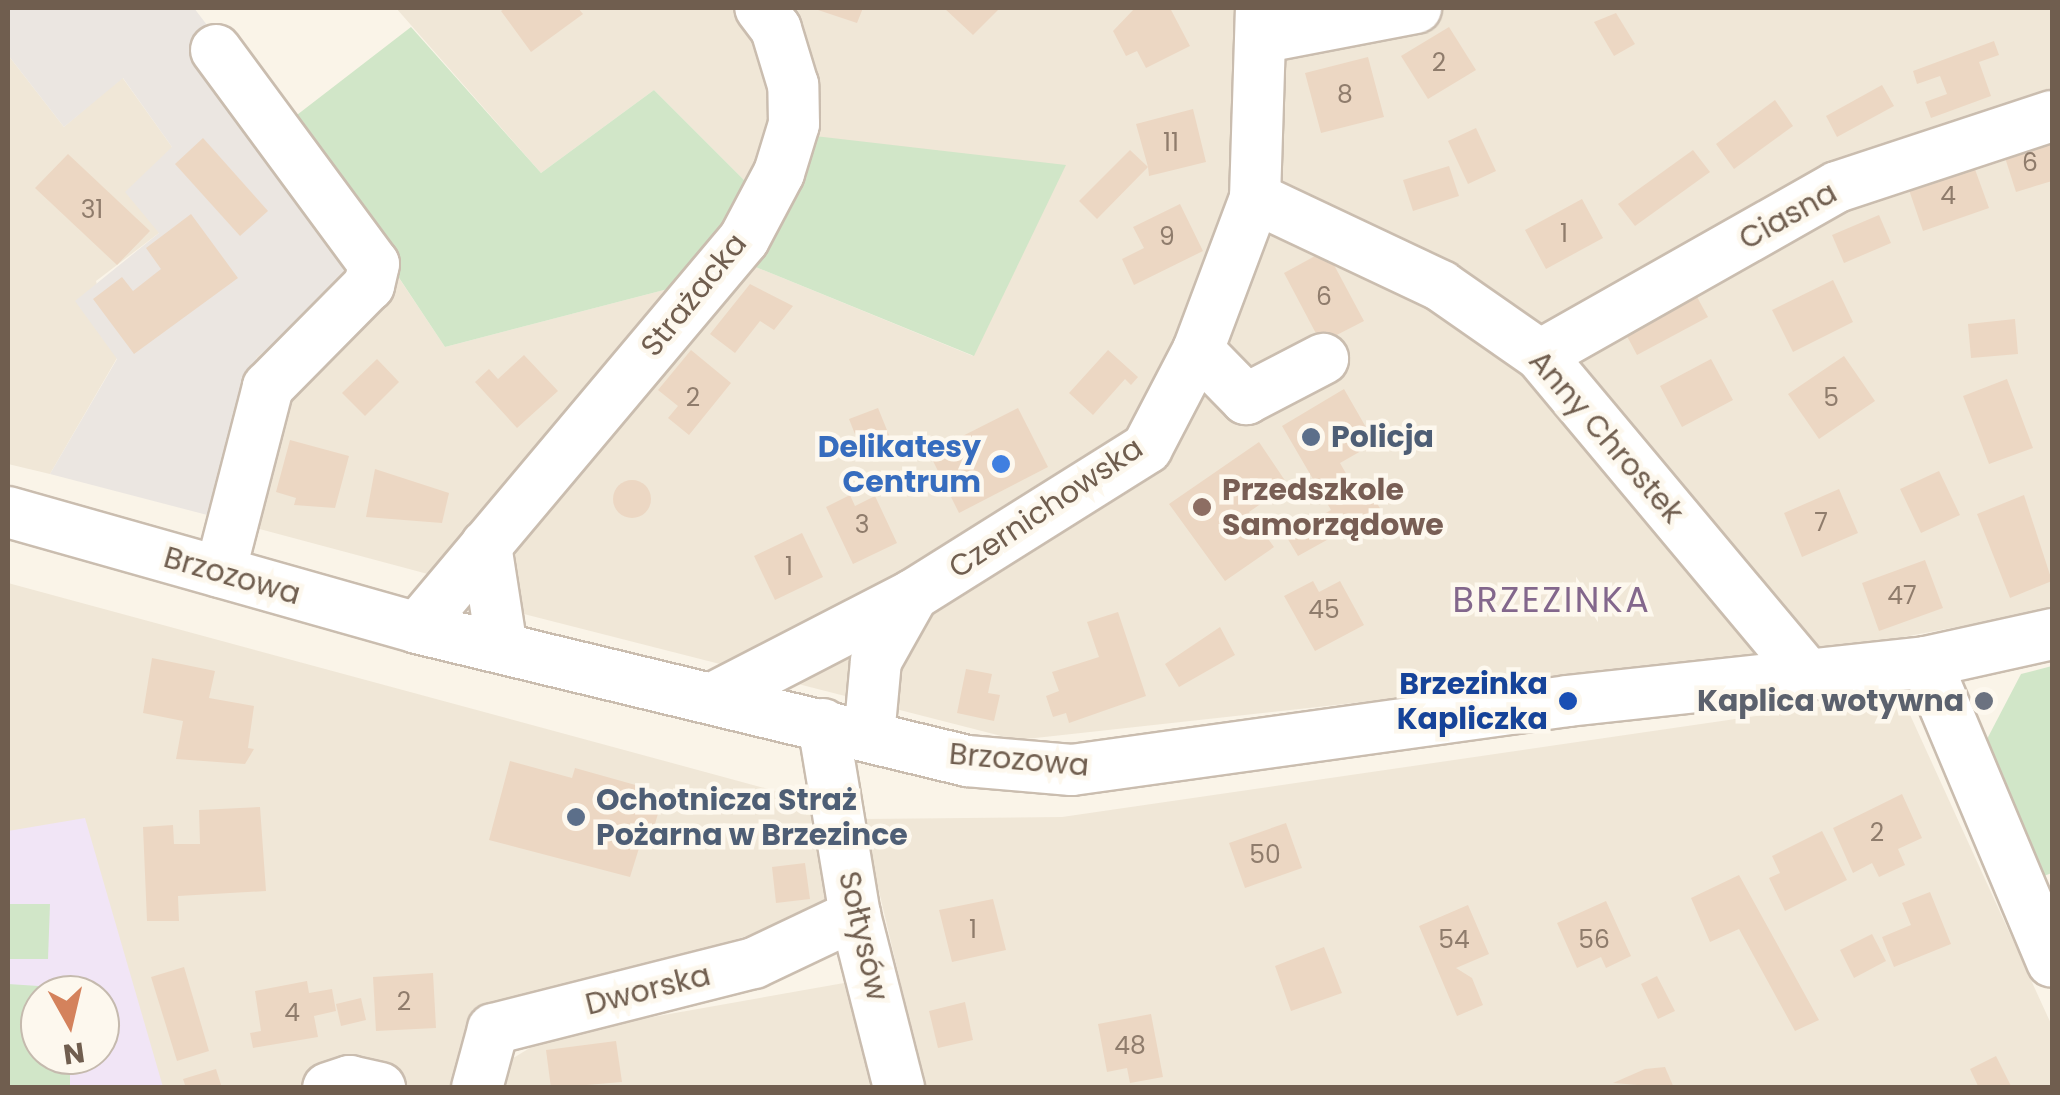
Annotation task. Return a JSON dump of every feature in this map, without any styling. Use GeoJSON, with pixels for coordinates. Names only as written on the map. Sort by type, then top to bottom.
{"type":"FeatureCollection","features":[{"type":"Feature","properties":{"kind":"street","name":"Strażacka"},"geometry":{"type":"LineString","coordinates":[[416,628],[744,238],[779,173],[794,124],[793,84],[776,29],[760,8]]}},
{"type":"Feature","properties":{"kind":"street"},"geometry":{"type":"LineString","coordinates":[[1270,18],[1416,8]]}},
{"type":"Feature","properties":{"kind":"street","name":"Czernichowska"},"geometry":{"type":"LineString","coordinates":[[717,696],[913,595],[1146,448],[1198,350],[1255,198],[1270,18]]}},
{"type":"Feature","properties":{"kind":"street"},"geometry":{"type":"LineString","coordinates":[[216,50],[374,264],[370,285],[268,386],[220,572]]}},
{"type":"Feature","properties":{"kind":"street","name":"Ciasna"},"geometry":{"type":"LineString","coordinates":[[1540,355],[1837,187],[2052,116]]}},
{"type":"Feature","properties":{"kind":"street","name":"Anny Chrostek"},"geometry":{"type":"LineString","coordinates":[[1255,198],[1441,286],[1540,355],[1808,676]]}},
{"type":"Feature","properties":{"kind":"street"},"geometry":{"type":"LineString","coordinates":[[1198,350],[1246,399],[1323,359]]}},
{"type":"Feature","properties":{"kind":"street","name":"Brzozowa"},"geometry":{"type":"LineString","coordinates":[[8,512],[416,628],[717,696],[967,761],[1072,770],[1926,662],[2052,634]]}},
{"type":"Feature","properties":{"kind":"street"},"geometry":{"type":"LineString","coordinates":[[486,546],[502,648]]}},
{"type":"Feature","properties":{"kind":"street","name":"Czernichowska"},"geometry":{"type":"LineString","coordinates":[[846,730],[876,661],[913,595]]}},
{"type":"Feature","properties":{"kind":"street"},"geometry":{"type":"LineString","coordinates":[[1926,662],[2052,962]]}},
{"type":"Feature","properties":{"kind":"street","name":"Sołtysów"},"geometry":{"type":"LineString","coordinates":[[846,730],[855,915],[899,1088]]}},
{"type":"Feature","properties":{"kind":"street","name":"Dworska"},"geometry":{"type":"LineString","coordinates":[[477,1088],[493,1029],[754,963],[855,915]]}},
{"type":"Feature","properties":{"kind":"street"},"geometry":{"type":"LineString","coordinates":[[328,1088],[380,1088]]}},
{"type":"Feature","properties":{"kind":"shaded area"},"geometry":{"type":"Polygon","coordinates":[[[8,8],[194,8],[387,260],[257,357],[215,517],[50,474],[117,359],[75,301],[159,233],[125,192],[172,147],[123,78],[64,127],[8,55],[8,8]]]}},
{"type":"Feature","properties":{"kind":"shaded area"},"geometry":{"type":"Polygon","coordinates":[[[396,8],[736,8],[776,61],[775,127],[752,188],[654,90],[541,173],[396,8]]]}},
{"type":"Feature","properties":{"kind":"shaded area"},"geometry":{"type":"Polygon","coordinates":[[[784,8],[2052,8],[2052,609],[1834,650],[1017,740],[516,612],[502,565],[741,261],[973,356],[806,135],[784,8]]]}},
{"type":"Feature","properties":{"kind":"shaded area"},"geometry":{"type":"Polygon","coordinates":[[[8,55],[64,127],[122,77],[172,147],[159,233],[96,281],[117,358],[50,474],[8,464],[8,55]]]}},
{"type":"Feature","properties":{"kind":"shaded area"},"geometry":{"type":"Polygon","coordinates":[[[387,260],[445,347],[691,283],[439,577],[215,517],[257,357],[387,260]]]}},
{"type":"Feature","properties":{"kind":"shaded area"},"geometry":{"type":"Polygon","coordinates":[[[8,583],[816,802],[838,909],[483,1014],[463,1087],[8,1087],[8,583]]]}},
{"type":"Feature","properties":{"kind":"shaded area"},"geometry":{"type":"Polygon","coordinates":[[[1901,695],[2052,1026],[2052,1087],[925,1087],[862,819],[1062,817],[1901,695]]]}},
{"type":"Feature","properties":{"kind":"shaded area"},"geometry":{"type":"Polygon","coordinates":[[[85,818],[163,1087],[8,1088],[8,831],[85,818]]]}},
{"type":"Feature","properties":{"kind":"shaded area"},"geometry":{"type":"Polygon","coordinates":[[[844,983],[872,1087],[498,1087],[497,1068],[551,1035],[844,983]]]}},
{"type":"Feature","properties":{"kind":"green space"},"geometry":{"type":"Polygon","coordinates":[[[411,27],[541,173],[654,90],[752,188],[691,283],[445,347],[293,118],[411,27]]]}},
{"type":"Feature","properties":{"kind":"green space"},"geometry":{"type":"Polygon","coordinates":[[[806,135],[1066,165],[974,356],[741,261],[806,135]]]}},
{"type":"Feature","properties":{"kind":"green space"},"geometry":{"type":"Polygon","coordinates":[[[2052,666],[2052,873],[2038,878],[1986,741],[2021,674],[2052,666]]]}},
{"type":"Feature","properties":{"kind":"green space"},"geometry":{"type":"Polygon","coordinates":[[[8,904],[50,904],[48,959],[8,959],[8,904]]]}},
{"type":"Feature","properties":{"kind":"green space"},"geometry":{"type":"Polygon","coordinates":[[[8,984],[20,985],[20,1075],[70,1075],[70,1087],[8,1087],[8,984]]]}},
{"type":"Feature","properties":{"kind":"building"},"geometry":{"type":"Polygon","coordinates":[[[578,8],[583,14],[531,52],[501,11],[578,8]]]}},
{"type":"Feature","properties":{"kind":"building"},"geometry":{"type":"Polygon","coordinates":[[[812,8],[863,8],[857,23],[812,8]]]}},
{"type":"Feature","properties":{"kind":"building"},"geometry":{"type":"Polygon","coordinates":[[[944,8],[1000,8],[973,35],[944,8]]]}},
{"type":"Feature","properties":{"kind":"building"},"geometry":{"type":"Polygon","coordinates":[[[1135,8],[1170,8],[1190,46],[1146,68],[1137,51],[1126,56],[1113,31],[1135,8]]]}},
{"type":"Feature","properties":{"kind":"building"},"geometry":{"type":"Polygon","coordinates":[[[1616,13],[1635,44],[1614,56],[1594,22],[1616,13]]]}},
{"type":"Feature","properties":{"kind":"building"},"geometry":{"type":"Polygon","coordinates":[[[1449,27],[1476,70],[1428,99],[1401,56],[1449,27]]]}},
{"type":"Feature","properties":{"kind":"building"},"geometry":{"type":"Polygon","coordinates":[[[1994,41],[1999,55],[1979,62],[1991,96],[1931,118],[1925,102],[1947,94],[1940,76],[1917,84],[1913,71],[1994,41]]]}},
{"type":"Feature","properties":{"kind":"building"},"geometry":{"type":"Polygon","coordinates":[[[1368,57],[1384,117],[1321,133],[1305,73],[1368,57]]]}},
{"type":"Feature","properties":{"kind":"building"},"geometry":{"type":"Polygon","coordinates":[[[1882,85],[1894,106],[1837,137],[1826,116],[1882,85]]]}},
{"type":"Feature","properties":{"kind":"building"},"geometry":{"type":"Polygon","coordinates":[[[1775,100],[1793,126],[1734,169],[1716,144],[1775,100]]]}},
{"type":"Feature","properties":{"kind":"building"},"geometry":{"type":"Polygon","coordinates":[[[1193,109],[1206,162],[1149,176],[1136,124],[1193,109]]]}},
{"type":"Feature","properties":{"kind":"building"},"geometry":{"type":"Polygon","coordinates":[[[1476,128],[1496,171],[1468,184],[1448,141],[1476,128]]]}},
{"type":"Feature","properties":{"kind":"building"},"geometry":{"type":"Polygon","coordinates":[[[2052,129],[2052,181],[2016,192],[2001,145],[2052,129]]]}},
{"type":"Feature","properties":{"kind":"building"},"geometry":{"type":"Polygon","coordinates":[[[203,138],[268,211],[240,236],[175,164],[203,138]]]}},
{"type":"Feature","properties":{"kind":"building"},"geometry":{"type":"Polygon","coordinates":[[[1130,150],[1148,167],[1097,219],[1079,201],[1130,150]]]}},
{"type":"Feature","properties":{"kind":"building"},"geometry":{"type":"Polygon","coordinates":[[[1693,150],[1710,172],[1635,226],[1618,204],[1693,150]]]}},
{"type":"Feature","properties":{"kind":"building"},"geometry":{"type":"Polygon","coordinates":[[[68,154],[150,231],[117,265],[35,188],[68,154]]]}},
{"type":"Feature","properties":{"kind":"building"},"geometry":{"type":"Polygon","coordinates":[[[1972,161],[1989,208],[1923,231],[1907,184],[1972,161]]]}},
{"type":"Feature","properties":{"kind":"building"},"geometry":{"type":"Polygon","coordinates":[[[1449,166],[1459,196],[1413,211],[1403,180],[1449,166]]]}},
{"type":"Feature","properties":{"kind":"building"},"geometry":{"type":"Polygon","coordinates":[[[1582,199],[1603,238],[1546,269],[1525,230],[1582,199]]]}},
{"type":"Feature","properties":{"kind":"building"},"geometry":{"type":"Polygon","coordinates":[[[1180,204],[1203,251],[1134,285],[1122,259],[1144,248],[1133,227],[1180,204]]]}},
{"type":"Feature","properties":{"kind":"building"},"geometry":{"type":"Polygon","coordinates":[[[191,214],[238,278],[134,354],[93,299],[122,277],[133,291],[161,269],[146,248],[191,214]]]}},
{"type":"Feature","properties":{"kind":"building"},"geometry":{"type":"Polygon","coordinates":[[[1879,215],[1891,243],[1844,263],[1832,235],[1879,215]]]}},
{"type":"Feature","properties":{"kind":"building"},"geometry":{"type":"Polygon","coordinates":[[[1326,250],[1364,321],[1321,343],[1284,273],[1326,250]]]}},
{"type":"Feature","properties":{"kind":"building"},"geometry":{"type":"Polygon","coordinates":[[[1833,280],[1853,322],[1793,352],[1772,310],[1833,280]]]}},
{"type":"Feature","properties":{"kind":"building"},"geometry":{"type":"Polygon","coordinates":[[[750,284],[793,306],[774,330],[760,321],[735,353],[710,334],[750,284]]]}},
{"type":"Feature","properties":{"kind":"building"},"geometry":{"type":"Polygon","coordinates":[[[1691,286],[1708,317],[1637,355],[1621,325],[1691,286]]]}},
{"type":"Feature","properties":{"kind":"building"},"geometry":{"type":"Polygon","coordinates":[[[2015,319],[2018,354],[1971,358],[1968,324],[2015,319]]]}},
{"type":"Feature","properties":{"kind":"building"},"geometry":{"type":"Polygon","coordinates":[[[691,350],[731,383],[689,435],[668,418],[678,406],[658,390],[691,350]]]}},
{"type":"Feature","properties":{"kind":"building"},"geometry":{"type":"Polygon","coordinates":[[[1108,350],[1138,377],[1131,385],[1125,379],[1093,415],[1069,393],[1108,350]]]}},
{"type":"Feature","properties":{"kind":"building"},"geometry":{"type":"Polygon","coordinates":[[[524,355],[558,391],[517,428],[475,382],[489,369],[498,379],[524,355]]]}},
{"type":"Feature","properties":{"kind":"building"},"geometry":{"type":"Polygon","coordinates":[[[1844,356],[1875,401],[1819,439],[1788,394],[1844,356]]]}},
{"type":"Feature","properties":{"kind":"building"},"geometry":{"type":"Polygon","coordinates":[[[377,359],[399,382],[365,416],[342,393],[377,359]]]}},
{"type":"Feature","properties":{"kind":"building"},"geometry":{"type":"Polygon","coordinates":[[[1711,359],[1733,400],[1682,427],[1660,386],[1711,359]]]}},
{"type":"Feature","properties":{"kind":"building"},"geometry":{"type":"Polygon","coordinates":[[[2007,379],[2033,448],[1989,464],[1963,396],[2007,379]]]}},
{"type":"Feature","properties":{"kind":"building"},"geometry":{"type":"Polygon","coordinates":[[[1344,389],[1375,443],[1340,463],[1352,484],[1362,478],[1381,510],[1298,556],[1286,536],[1331,510],[1282,426],[1344,389]]]}},
{"type":"Feature","properties":{"kind":"building"},"geometry":{"type":"Polygon","coordinates":[[[878,408],[891,440],[862,452],[849,419],[878,408]]]}},
{"type":"Feature","properties":{"kind":"building"},"geometry":{"type":"Polygon","coordinates":[[[1018,408],[1048,467],[959,513],[929,453],[1018,408]]]}},
{"type":"Feature","properties":{"kind":"building"},"geometry":{"type":"Polygon","coordinates":[[[290,440],[349,456],[335,508],[294,505],[296,498],[276,492],[290,440]]]}},
{"type":"Feature","properties":{"kind":"building"},"geometry":{"type":"Polygon","coordinates":[[[1259,442],[1288,485],[1249,512],[1274,547],[1225,581],[1169,504],[1259,442]]]}},
{"type":"Feature","properties":{"kind":"building"},"geometry":{"type":"Polygon","coordinates":[[[375,469],[449,493],[442,523],[366,517],[375,469]]]}},
{"type":"Feature","properties":{"kind":"building"},"geometry":{"type":"Polygon","coordinates":[[[1939,471],[1960,515],[1921,533],[1900,489],[1939,471]]]}},
{"type":"Feature","properties":{"kind":"building"},"geometry":{"type":"Polygon","coordinates":[[[632,480],[645,486],[651,499],[645,512],[632,518],[619,512],[613,499],[619,486],[632,480]]]}},
{"type":"Feature","properties":{"kind":"building"},"geometry":{"type":"Polygon","coordinates":[[[1839,489],[1858,533],[1802,557],[1784,513],[1839,489]]]}},
{"type":"Feature","properties":{"kind":"building"},"geometry":{"type":"Polygon","coordinates":[[[850,495],[855,506],[875,496],[897,543],[853,564],[826,507],[850,495]]]}},
{"type":"Feature","properties":{"kind":"building"},"geometry":{"type":"Polygon","coordinates":[[[2024,495],[2052,581],[2010,598],[1977,514],[2024,495]]]}},
{"type":"Feature","properties":{"kind":"building"},"geometry":{"type":"Polygon","coordinates":[[[802,533],[823,577],[775,600],[754,556],[802,533]]]}},
{"type":"Feature","properties":{"kind":"building"},"geometry":{"type":"Polygon","coordinates":[[[1925,560],[1943,608],[1879,631],[1862,583],[1925,560]]]}},
{"type":"Feature","properties":{"kind":"building"},"geometry":{"type":"Polygon","coordinates":[[[1313,581],[1319,592],[1340,581],[1364,625],[1315,651],[1284,596],[1313,581]]]}},
{"type":"Feature","properties":{"kind":"building"},"geometry":{"type":"Polygon","coordinates":[[[1118,612],[1146,696],[1069,723],[1066,713],[1053,717],[1046,696],[1059,691],[1052,672],[1099,657],[1087,622],[1118,612]]]}},
{"type":"Feature","properties":{"kind":"building"},"geometry":{"type":"Polygon","coordinates":[[[1220,627],[1235,655],[1179,687],[1165,664],[1220,627]]]}},
{"type":"Feature","properties":{"kind":"building"},"geometry":{"type":"Polygon","coordinates":[[[152,658],[215,671],[209,698],[254,706],[248,748],[254,749],[245,764],[176,759],[183,721],[143,713],[152,658]]]}},
{"type":"Feature","properties":{"kind":"building"},"geometry":{"type":"Polygon","coordinates":[[[966,669],[992,674],[988,693],[1000,695],[994,721],[957,713],[966,669]]]}},
{"type":"Feature","properties":{"kind":"building","name":"Ochotnicza Straż Pożarna w Brzezince"},"geometry":{"type":"Polygon","coordinates":[[[510,761],[572,778],[575,768],[664,793],[648,848],[640,845],[630,877],[489,840],[510,761]]]}},
{"type":"Feature","properties":{"kind":"building"},"geometry":{"type":"Polygon","coordinates":[[[1902,794],[1922,838],[1898,849],[1905,865],[1879,877],[1872,863],[1853,873],[1833,828],[1902,794]]]}},
{"type":"Feature","properties":{"kind":"building"},"geometry":{"type":"Polygon","coordinates":[[[260,807],[266,891],[178,896],[179,921],[147,921],[143,827],[173,825],[174,844],[200,844],[199,810],[260,807]]]}},
{"type":"Feature","properties":{"kind":"building"},"geometry":{"type":"Polygon","coordinates":[[[1286,823],[1302,868],[1245,888],[1229,843],[1286,823]]]}},
{"type":"Feature","properties":{"kind":"building"},"geometry":{"type":"Polygon","coordinates":[[[1822,831],[1847,880],[1785,911],[1769,878],[1780,873],[1772,856],[1822,831]]]}},
{"type":"Feature","properties":{"kind":"building"},"geometry":{"type":"Polygon","coordinates":[[[805,863],[810,899],[776,903],[772,867],[805,863]]]}},
{"type":"Feature","properties":{"kind":"building"},"geometry":{"type":"Polygon","coordinates":[[[1739,875],[1819,1020],[1795,1031],[1739,929],[1710,942],[1691,898],[1739,875]]]}},
{"type":"Feature","properties":{"kind":"building"},"geometry":{"type":"Polygon","coordinates":[[[1930,892],[1951,944],[1894,967],[1882,937],[1911,925],[1902,903],[1930,892]]]}},
{"type":"Feature","properties":{"kind":"building"},"geometry":{"type":"Polygon","coordinates":[[[993,899],[1006,950],[952,962],[939,910],[993,899]]]}},
{"type":"Feature","properties":{"kind":"building"},"geometry":{"type":"Polygon","coordinates":[[[1606,901],[1631,956],[1606,968],[1601,957],[1577,968],[1557,923],[1606,901]]]}},
{"type":"Feature","properties":{"kind":"building"},"geometry":{"type":"Polygon","coordinates":[[[1468,905],[1489,954],[1456,968],[1472,978],[1483,1005],[1457,1016],[1419,926],[1468,905]]]}},
{"type":"Feature","properties":{"kind":"building"},"geometry":{"type":"Polygon","coordinates":[[[1872,934],[1886,961],[1854,978],[1840,950],[1872,934]]]}},
{"type":"Feature","properties":{"kind":"building"},"geometry":{"type":"Polygon","coordinates":[[[1324,947],[1342,993],[1291,1011],[1275,966],[1324,947]]]}},
{"type":"Feature","properties":{"kind":"building"},"geometry":{"type":"Polygon","coordinates":[[[184,967],[209,1051],[177,1061],[151,977],[184,967]]]}},
{"type":"Feature","properties":{"kind":"building"},"geometry":{"type":"Polygon","coordinates":[[[433,973],[436,1028],[376,1031],[373,977],[433,973]]]}},
{"type":"Feature","properties":{"kind":"building"},"geometry":{"type":"Polygon","coordinates":[[[1657,976],[1675,1011],[1658,1019],[1641,984],[1657,976]]]}},
{"type":"Feature","properties":{"kind":"building"},"geometry":{"type":"Polygon","coordinates":[[[307,981],[309,993],[332,989],[336,1011],[314,1016],[318,1037],[253,1048],[250,1033],[261,1031],[255,991],[307,981]]]}},
{"type":"Feature","properties":{"kind":"building"},"geometry":{"type":"Polygon","coordinates":[[[361,998],[366,1020],[341,1026],[336,1004],[361,998]]]}},
{"type":"Feature","properties":{"kind":"building"},"geometry":{"type":"Polygon","coordinates":[[[965,1002],[973,1040],[938,1048],[929,1011],[965,1002]]]}},
{"type":"Feature","properties":{"kind":"building"},"geometry":{"type":"Polygon","coordinates":[[[1151,1014],[1163,1077],[1130,1083],[1127,1068],[1107,1072],[1098,1024],[1151,1014]]]}},
{"type":"Feature","properties":{"kind":"building"},"geometry":{"type":"Polygon","coordinates":[[[616,1041],[622,1082],[551,1088],[546,1050],[616,1041]]]}},
{"type":"Feature","properties":{"kind":"building"},"geometry":{"type":"Polygon","coordinates":[[[1996,1056],[2012,1088],[1979,1088],[1970,1069],[1996,1056]]]}},
{"type":"Feature","properties":{"kind":"building"},"geometry":{"type":"Polygon","coordinates":[[[1665,1067],[1674,1088],[1613,1083],[1645,1069],[1665,1067]]]}},
{"type":"Feature","properties":{"kind":"building"},"geometry":{"type":"Polygon","coordinates":[[[216,1069],[222,1088],[186,1088],[183,1079],[216,1069]]]}},
{"type":"Feature","properties":{"kind":"place","name":"Policja"},"geometry":{"type":"Point","coordinates":[1311,437]}},
{"type":"Feature","properties":{"kind":"place","name":"Delikatesy Centrum"},"geometry":{"type":"Point","coordinates":[1001,464]}},
{"type":"Feature","properties":{"kind":"place","name":"Przedszkole Samorządowe"},"geometry":{"type":"Point","coordinates":[1202,507]}},
{"type":"Feature","properties":{"kind":"place","name":"Brzezinka Kapliczka"},"geometry":{"type":"Point","coordinates":[1568,701]}},
{"type":"Feature","properties":{"kind":"place","name":"Kaplica wotywna"},"geometry":{"type":"Point","coordinates":[1984,701]}},
{"type":"Feature","properties":{"kind":"place","name":"Ochotnicza Straż Pożarna w Brzezince"},"geometry":{"type":"Point","coordinates":[576,817]}},
{"type":"Feature","properties":{"kind":"district","name":"BRZEZINKA"},"geometry":{"type":"Point","coordinates":[1552,600]}}]}
